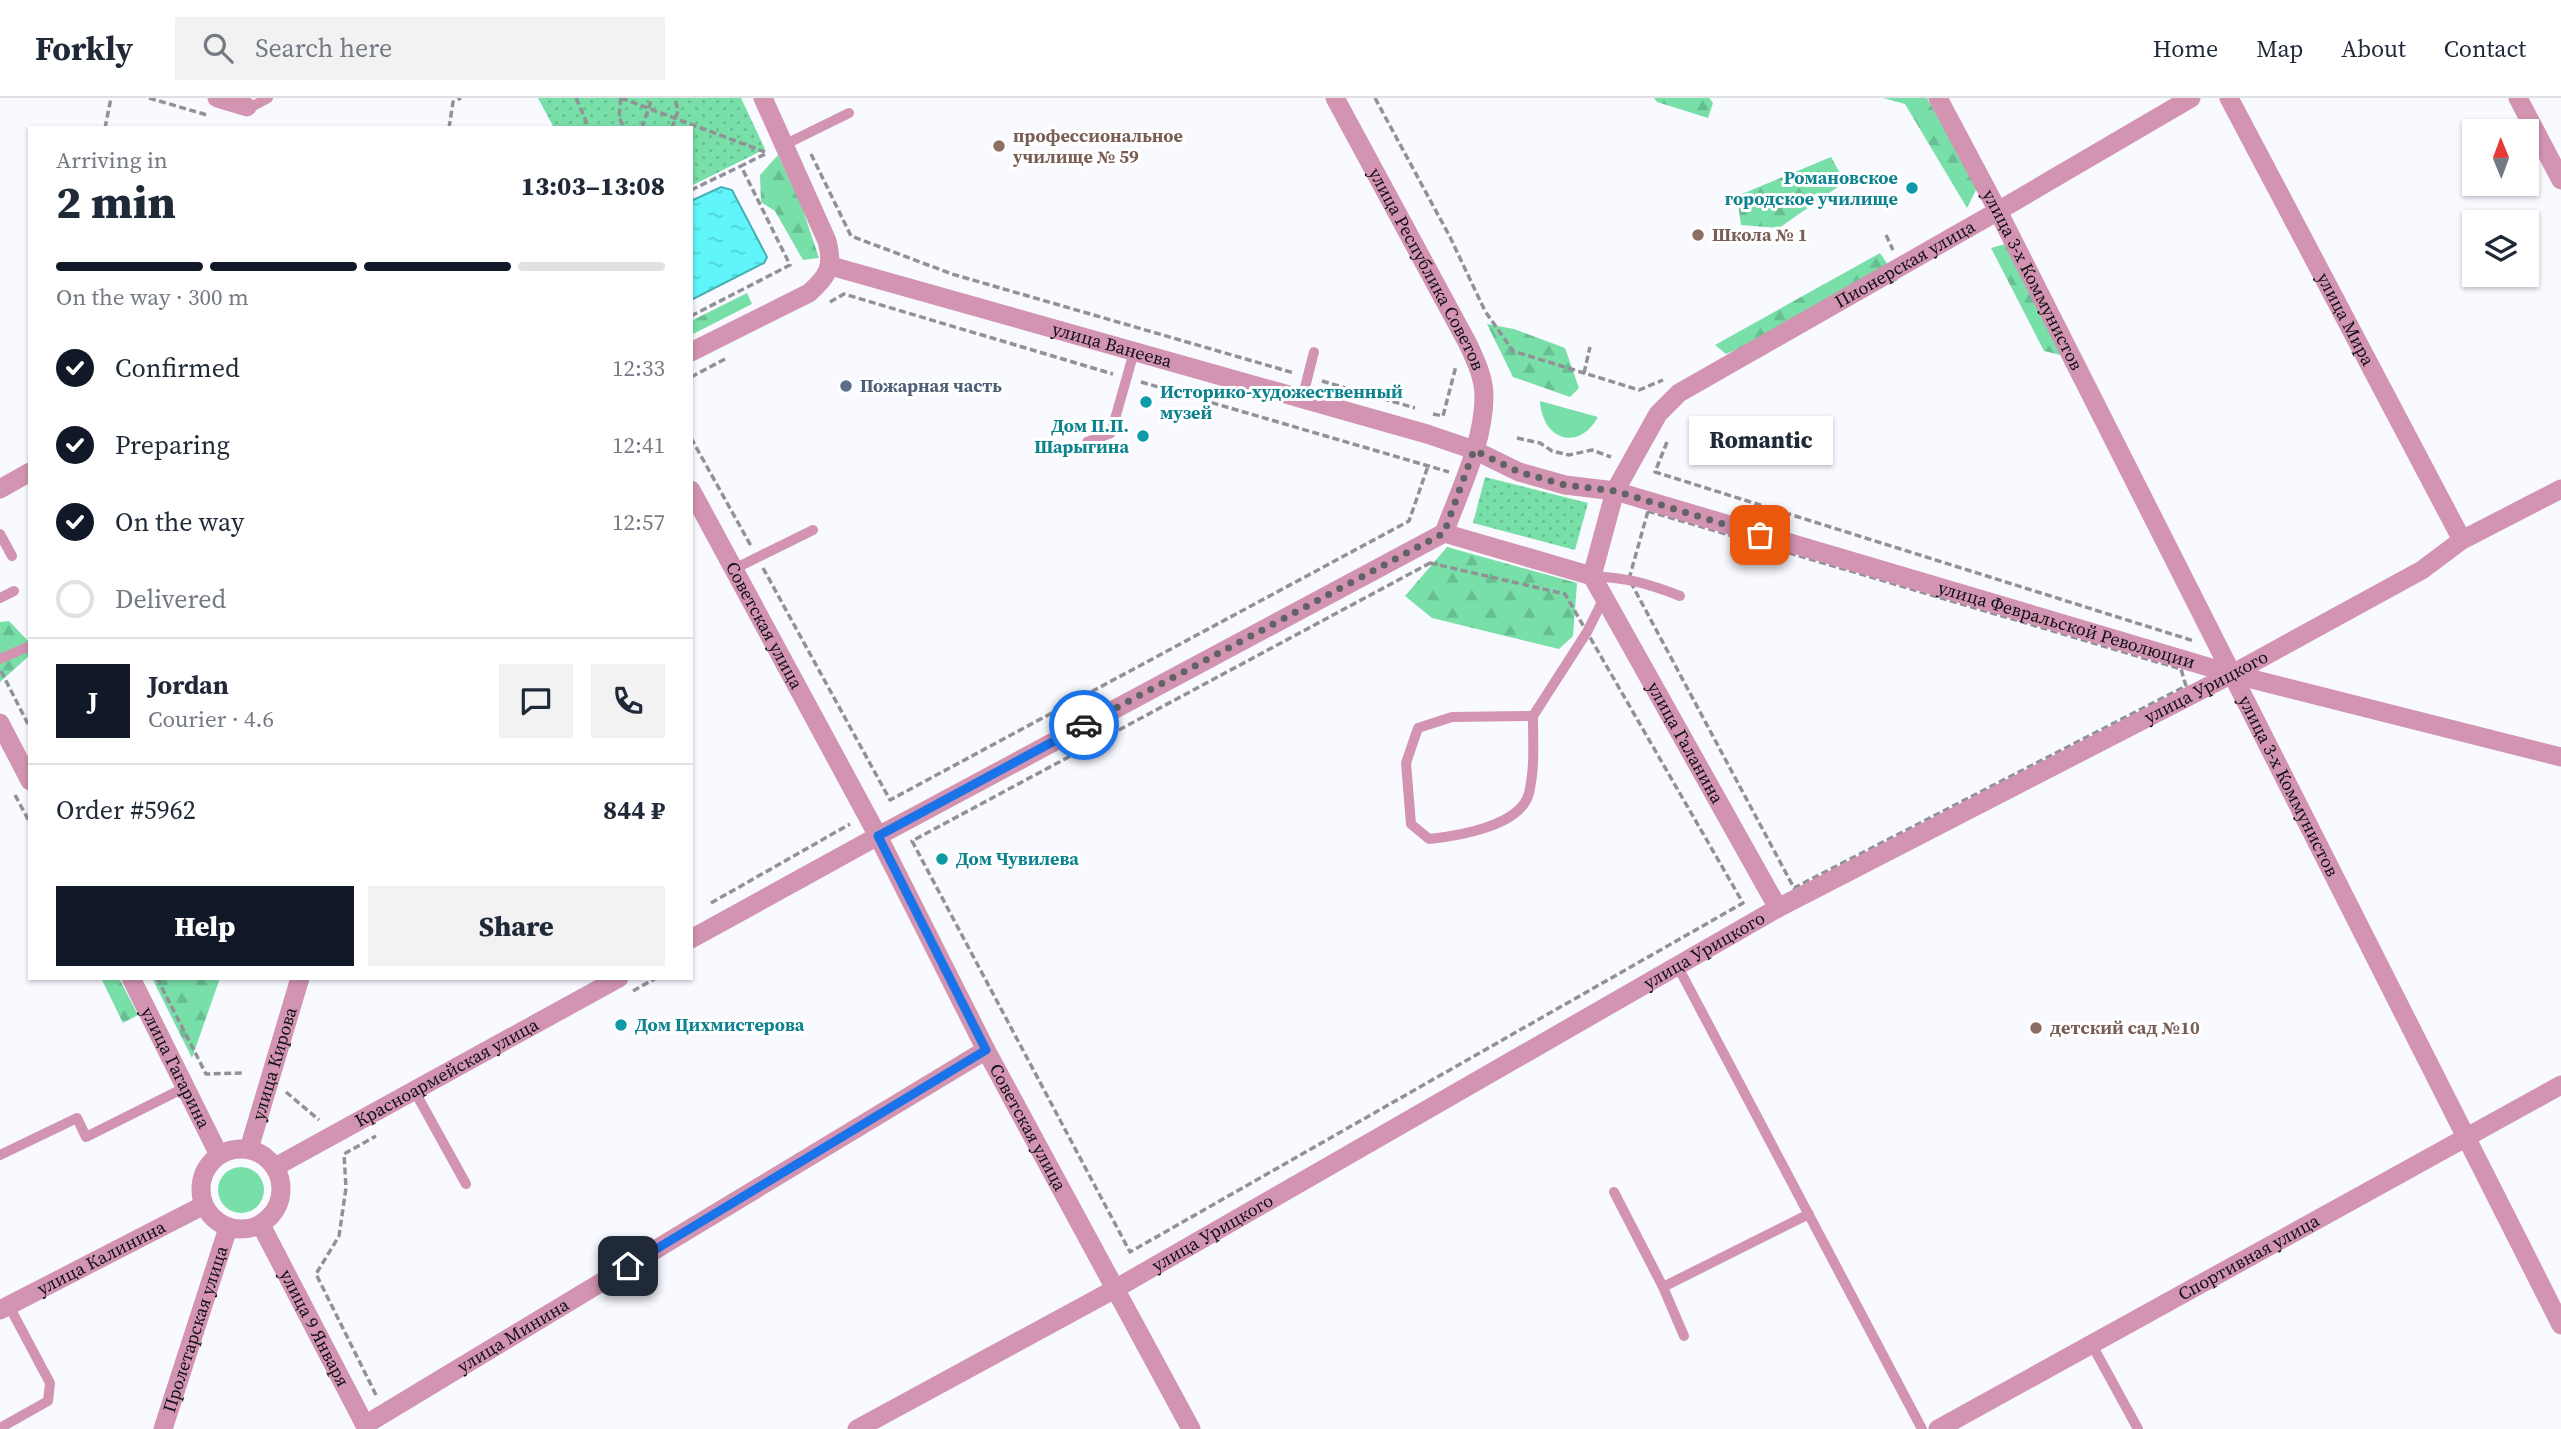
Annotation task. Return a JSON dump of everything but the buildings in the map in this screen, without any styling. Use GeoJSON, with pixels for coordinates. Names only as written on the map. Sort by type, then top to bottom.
{"type":"FeatureCollection","features":[{"type":"Feature","properties":{"kind":"street"},"geometry":{"type":"LineString","coordinates":[[693,351],[809,293],[823,280],[831,266],[827,241],[776,149],[763,98]]}},
{"type":"Feature","properties":{"kind":"street","name":"улица Республика Советов"},"geometry":{"type":"LineString","coordinates":[[1335,98],[1476,362],[1484,397],[1474,450],[1444,533]]}},
{"type":"Feature","properties":{"kind":"street","name":"улица 3-х Коммунистов"},"geometry":{"type":"LineString","coordinates":[[1938,98],[1998,211],[2561,1325]]}},
{"type":"Feature","properties":{"kind":"street","name":"Пионерская улица"},"geometry":{"type":"LineString","coordinates":[[1592,576],[1615,491],[1658,414],[1682,391],[2191,98]]}},
{"type":"Feature","properties":{"kind":"street","name":"улица Мира"},"geometry":{"type":"LineString","coordinates":[[2228,98],[2462,540]]}},
{"type":"Feature","properties":{"kind":"street"},"geometry":{"type":"LineString","coordinates":[[2518,98],[2561,180]]}},
{"type":"Feature","properties":{"kind":"street"},"geometry":{"type":"LineString","coordinates":[[216,108],[247,107]]}},
{"type":"Feature","properties":{"kind":"street","name":"улица Ванеева"},"geometry":{"type":"LineString","coordinates":[[831,266],[1427,434],[1474,450]]}},
{"type":"Feature","properties":{"kind":"street","name":"улица Февральской Революции"},"geometry":{"type":"LineString","coordinates":[[1474,450],[1519,472],[1565,485],[1615,491],[2232,674],[2561,757]]}},
{"type":"Feature","properties":{"kind":"street"},"geometry":{"type":"LineString","coordinates":[[0,489],[28,473]]}},
{"type":"Feature","properties":{"kind":"street","name":"улица Урицкого"},"geometry":{"type":"LineString","coordinates":[[857,1429],[1115,1289],[1779,908],[2232,674],[2422,570],[2462,540],[2561,489]]}},
{"type":"Feature","properties":{"kind":"street","name":"Советская улица"},"geometry":{"type":"LineString","coordinates":[[693,494],[878,836],[986,1050],[1191,1429]]}},
{"type":"Feature","properties":{"kind":"street"},"geometry":{"type":"LineString","coordinates":[[693,938],[1444,533],[1592,576]]}},
{"type":"Feature","properties":{"kind":"street","name":"улица Галанина"},"geometry":{"type":"LineString","coordinates":[[1592,576],[1779,908]]}},
{"type":"Feature","properties":{"kind":"street"},"geometry":{"type":"LineString","coordinates":[[0,723],[28,777]]}},
{"type":"Feature","properties":{"kind":"street","name":"улица Гагарина"},"geometry":{"type":"LineString","coordinates":[[132,980],[219,1155]]}},
{"type":"Feature","properties":{"kind":"street","name":"улица Кирова"},"geometry":{"type":"LineString","coordinates":[[249,1149],[299,980]]}},
{"type":"Feature","properties":{"kind":"street","name":"Красноармейская улица"},"geometry":{"type":"LineString","coordinates":[[275,1167],[615,980]]}},
{"type":"Feature","properties":{"kind":"street","name":"улица Минина"},"geometry":{"type":"LineString","coordinates":[[366,1427],[986,1050]]}},
{"type":"Feature","properties":{"kind":"street","name":"Спортивная улица"},"geometry":{"type":"LineString","coordinates":[[1938,1429],[2561,1084]]}},
{"type":"Feature","properties":{"kind":"street"},"geometry":{"type":"LineString","coordinates":[[249,1149],[264,1156],[275,1167],[281,1179],[279,1205],[261,1225],[244,1230],[228,1228],[210,1215],[204,1205],[201,1194],[204,1172],[219,1155],[249,1149]]}},
{"type":"Feature","properties":{"kind":"street","name":"улица Калинина"},"geometry":{"type":"LineString","coordinates":[[4,1308],[204,1205]]}},
{"type":"Feature","properties":{"kind":"street","name":"улица 9 Января"},"geometry":{"type":"LineString","coordinates":[[261,1225],[366,1427]]}},
{"type":"Feature","properties":{"kind":"street","name":"Пролетарская улица"},"geometry":{"type":"LineString","coordinates":[[163,1429],[228,1228]]}},
{"type":"Feature","properties":{"kind":"lane"},"geometry":{"type":"LineString","coordinates":[[247,107],[268,98]]}},
{"type":"Feature","properties":{"kind":"lane"},"geometry":{"type":"LineString","coordinates":[[776,149],[849,113]]}},
{"type":"Feature","properties":{"kind":"lane"},"geometry":{"type":"LineString","coordinates":[[1087,442],[1111,433],[1135,352]]}},
{"type":"Feature","properties":{"kind":"lane"},"geometry":{"type":"LineString","coordinates":[[1302,399],[1314,352]]}},
{"type":"Feature","properties":{"kind":"lane"},"geometry":{"type":"LineString","coordinates":[[734,569],[813,530]]}},
{"type":"Feature","properties":{"kind":"lane"},"geometry":{"type":"LineString","coordinates":[[0,534],[12,556]]}},
{"type":"Feature","properties":{"kind":"lane"},"geometry":{"type":"LineString","coordinates":[[1592,576],[1642,581],[1680,596]]}},
{"type":"Feature","properties":{"kind":"lane"},"geometry":{"type":"LineString","coordinates":[[0,598],[14,591]]}},
{"type":"Feature","properties":{"kind":"lane"},"geometry":{"type":"LineString","coordinates":[[1533,716],[1452,717],[1418,727],[1406,763],[1411,824],[1429,839],[1466,835],[1515,814],[1529,796],[1533,760],[1533,716],[1587,632],[1604,597]]}},
{"type":"Feature","properties":{"kind":"lane"},"geometry":{"type":"LineString","coordinates":[[0,659],[28,647]]}},
{"type":"Feature","properties":{"kind":"lane"},"geometry":{"type":"LineString","coordinates":[[1678,967],[1922,1429]]}},
{"type":"Feature","properties":{"kind":"lane"},"geometry":{"type":"LineString","coordinates":[[0,1155],[77,1118],[86,1137],[187,1087]]}},
{"type":"Feature","properties":{"kind":"lane"},"geometry":{"type":"LineString","coordinates":[[414,1090],[466,1184]]}},
{"type":"Feature","properties":{"kind":"lane"},"geometry":{"type":"LineString","coordinates":[[1614,1192],[1663,1287],[1684,1336]]}},
{"type":"Feature","properties":{"kind":"lane"},"geometry":{"type":"LineString","coordinates":[[1663,1287],[1809,1214]]}},
{"type":"Feature","properties":{"kind":"lane"},"geometry":{"type":"LineString","coordinates":[[0,1428],[48,1401],[50,1383],[4,1308]]}},
{"type":"Feature","properties":{"kind":"lane"},"geometry":{"type":"LineString","coordinates":[[2092,1345],[2138,1429]]}},
{"type":"Feature","properties":{"kind":"path"},"geometry":{"type":"LineString","coordinates":[[105,126],[111,98]]}},
{"type":"Feature","properties":{"kind":"path"},"geometry":{"type":"LineString","coordinates":[[149,98],[216,108]]}},
{"type":"Feature","properties":{"kind":"path"},"geometry":{"type":"LineString","coordinates":[[449,126],[453,102],[461,98]]}},
{"type":"Feature","properties":{"kind":"path"},"geometry":{"type":"LineString","coordinates":[[576,98],[588,126]]}},
{"type":"Feature","properties":{"kind":"path"},"geometry":{"type":"LineString","coordinates":[[623,126],[619,117],[621,98],[677,119],[776,149]]}},
{"type":"Feature","properties":{"kind":"path"},"geometry":{"type":"LineString","coordinates":[[643,126],[652,98]]}},
{"type":"Feature","properties":{"kind":"path"},"geometry":{"type":"LineString","coordinates":[[673,126],[678,111],[676,98]]}},
{"type":"Feature","properties":{"kind":"path"},"geometry":{"type":"LineString","coordinates":[[1375,98],[1450,237],[1485,311],[1513,351],[1639,390],[1668,378]]}},
{"type":"Feature","properties":{"kind":"path"},"geometry":{"type":"LineString","coordinates":[[803,136],[851,236],[952,274],[1418,409]]}},
{"type":"Feature","properties":{"kind":"path"},"geometry":{"type":"LineString","coordinates":[[693,189],[776,149]]}},
{"type":"Feature","properties":{"kind":"path"},"geometry":{"type":"LineString","coordinates":[[693,315],[790,265],[741,166]]}},
{"type":"Feature","properties":{"kind":"path"},"geometry":{"type":"LineString","coordinates":[[1886,236],[1894,252]]}},
{"type":"Feature","properties":{"kind":"path"},"geometry":{"type":"LineString","coordinates":[[693,442],[890,800],[1409,521],[1428,466],[844,295],[820,307]]}},
{"type":"Feature","properties":{"kind":"path"},"geometry":{"type":"LineString","coordinates":[[1584,373],[1590,347]]}},
{"type":"Feature","properties":{"kind":"path"},"geometry":{"type":"LineString","coordinates":[[693,376],[726,358]]}},
{"type":"Feature","properties":{"kind":"path"},"geometry":{"type":"LineString","coordinates":[[1430,413],[1443,416]]}},
{"type":"Feature","properties":{"kind":"path"},"geometry":{"type":"LineString","coordinates":[[1668,437],[1655,472],[2219,648]]}},
{"type":"Feature","properties":{"kind":"path"},"geometry":{"type":"LineString","coordinates":[[1517,438],[1540,443],[1552,451],[1569,455],[1592,450],[1611,457]]}},
{"type":"Feature","properties":{"kind":"path"},"geometry":{"type":"LineString","coordinates":[[1648,511],[2181,669],[2186,686],[1794,888],[1629,579],[1648,511]]}},
{"type":"Feature","properties":{"kind":"path"},"geometry":{"type":"LineString","coordinates":[[1430,563],[1565,594],[1587,632],[1743,903],[1130,1252],[912,841],[1430,563]]}},
{"type":"Feature","properties":{"kind":"path"},"geometry":{"type":"LineString","coordinates":[[0,669],[28,724]]}},
{"type":"Feature","properties":{"kind":"path"},"geometry":{"type":"LineString","coordinates":[[703,908],[850,824]]}},
{"type":"Feature","properties":{"kind":"path"},"geometry":{"type":"LineString","coordinates":[[158,980],[206,1074],[243,1073]]}},
{"type":"Feature","properties":{"kind":"path"},"geometry":{"type":"LineString","coordinates":[[344,1154],[346,1188],[339,1236],[316,1274],[380,1404]]}},
{"type":"Feature","properties":{"kind":"green space"},"geometry":{"type":"Polygon","coordinates":[[[538,98],[741,98],[765,149],[693,185],[693,126],[553,126],[538,98]]]}},
{"type":"Feature","properties":{"kind":"green space"},"geometry":{"type":"Polygon","coordinates":[[[1654,98],[1709,98],[1713,103],[1708,118],[1657,102],[1654,98]]]}},
{"type":"Feature","properties":{"kind":"green space"},"geometry":{"type":"Polygon","coordinates":[[[1883,98],[1927,98],[1977,188],[1967,208],[1905,104],[1883,98]]]}},
{"type":"Feature","properties":{"kind":"green space"},"geometry":{"type":"Polygon","coordinates":[[[778,155],[802,207],[819,258],[803,260],[775,211],[761,202],[760,175],[778,155]]]}},
{"type":"Feature","properties":{"kind":"green space"},"geometry":{"type":"Polygon","coordinates":[[[1831,157],[1845,182],[1779,228],[1741,225],[1737,196],[1831,157]]]}},
{"type":"Feature","properties":{"kind":"green space"},"geometry":{"type":"Polygon","coordinates":[[[2009,243],[2065,356],[2044,351],[1991,248],[2009,243]]]}},
{"type":"Feature","properties":{"kind":"green space"},"geometry":{"type":"Polygon","coordinates":[[[1880,253],[1898,280],[1726,354],[1715,345],[1880,253]]]}},
{"type":"Feature","properties":{"kind":"green space"},"geometry":{"type":"Polygon","coordinates":[[[747,293],[752,304],[693,334],[693,320],[747,293]]]}},
{"type":"Feature","properties":{"kind":"green space"},"geometry":{"type":"Polygon","coordinates":[[[1487,324],[1514,329],[1565,348],[1579,388],[1570,397],[1513,377],[1487,324]]]}},
{"type":"Feature","properties":{"kind":"green space"},"geometry":{"type":"Polygon","coordinates":[[[1540,401],[1598,417],[1581,435],[1562,437],[1547,425],[1540,401]]]}},
{"type":"Feature","properties":{"kind":"green space"},"geometry":{"type":"Polygon","coordinates":[[[1485,477],[1588,503],[1575,550],[1473,523],[1485,477]]]}},
{"type":"Feature","properties":{"kind":"green space"},"geometry":{"type":"Polygon","coordinates":[[[1447,547],[1577,583],[1573,636],[1559,649],[1432,618],[1405,596],[1447,547]]]}},
{"type":"Feature","properties":{"kind":"green space"},"geometry":{"type":"Polygon","coordinates":[[[9,621],[28,641],[28,657],[0,682],[0,622],[9,621]]]}},
{"type":"Feature","properties":{"kind":"green space"},"geometry":{"type":"Polygon","coordinates":[[[102,980],[120,980],[138,1015],[123,1023],[102,980]]]}},
{"type":"Feature","properties":{"kind":"green space"},"geometry":{"type":"Polygon","coordinates":[[[153,980],[219,980],[192,1058],[153,980]]]}},
{"type":"Feature","properties":{"kind":"green space"},"geometry":{"type":"Polygon","coordinates":[[[241,1167],[257,1174],[264,1190],[257,1206],[241,1213],[225,1206],[218,1190],[225,1174],[241,1167]]]}},
{"type":"Feature","properties":{"kind":"water"},"geometry":{"type":"Polygon","coordinates":[[[721,187],[732,190],[767,257],[764,263],[693,299],[693,200],[721,187]]]}},
{"type":"Feature","properties":{"kind":"way so far"},"geometry":{"type":"LineString","coordinates":[[1084,725],[1444,533],[1474,450],[1519,472],[1565,485],[1615,491],[1760,535]]}},
{"type":"Feature","properties":{"kind":"place","name":"профессиональное училище № 59"},"geometry":{"type":"Point","coordinates":[999,146]}},
{"type":"Feature","properties":{"kind":"place","name":"Романовское городское училище"},"geometry":{"type":"Point","coordinates":[1912,188]}},
{"type":"Feature","properties":{"kind":"place","name":"Школа № 1"},"geometry":{"type":"Point","coordinates":[1698,235]}},
{"type":"Feature","properties":{"kind":"place","name":"Пожарная часть"},"geometry":{"type":"Point","coordinates":[846,386]}},
{"type":"Feature","properties":{"kind":"place","name":"Историко-художественный музей"},"geometry":{"type":"Point","coordinates":[1146,402]}},
{"type":"Feature","properties":{"kind":"place","name":"Дом П.П. Шарыгина"},"geometry":{"type":"Point","coordinates":[1143,436]}},
{"type":"Feature","properties":{"kind":"place","name":"Romantic"},"geometry":{"type":"Point","coordinates":[1760,535]}},
{"type":"Feature","properties":{"kind":"place","name":"Дом Чувилева"},"geometry":{"type":"Point","coordinates":[942,859]}},
{"type":"Feature","properties":{"kind":"place","name":"Дом Цихмистерова"},"geometry":{"type":"Point","coordinates":[621,1025]}},
{"type":"Feature","properties":{"kind":"place","name":"детский сад №10"},"geometry":{"type":"Point","coordinates":[2036,1028]}},
{"type":"Feature","properties":{"kind":"route"},"geometry":{"type":"LineString","coordinates":[[628,1266],[986,1050],[878,836],[1084,725]]}}]}
